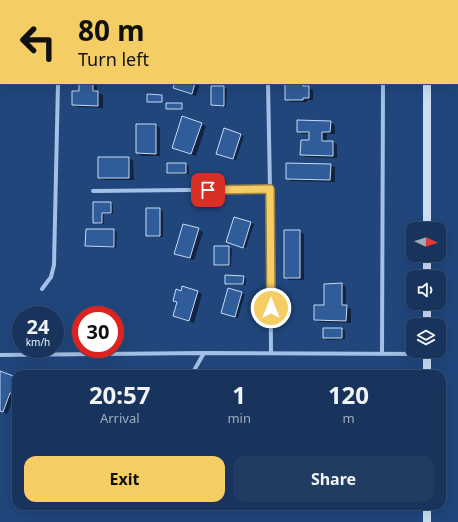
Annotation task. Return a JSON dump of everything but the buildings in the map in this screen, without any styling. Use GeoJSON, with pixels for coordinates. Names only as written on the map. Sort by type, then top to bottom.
{"type":"FeatureCollection","features":[{"type":"Feature","properties":{"kind":"street"},"geometry":{"type":"LineString","coordinates":[[42,289],[51,277],[54,265],[58,84]]}},
{"type":"Feature","properties":{"kind":"street"},"geometry":{"type":"LineString","coordinates":[[268,84],[271,353]]}},
{"type":"Feature","properties":{"kind":"street"},"geometry":{"type":"LineString","coordinates":[[382,354],[383,84]]}},
{"type":"Feature","properties":{"kind":"street"},"geometry":{"type":"LineString","coordinates":[[427,84],[427,222]]}},
{"type":"Feature","properties":{"kind":"street"},"geometry":{"type":"LineString","coordinates":[[93,190],[270,189]]}},
{"type":"Feature","properties":{"kind":"street"},"geometry":{"type":"LineString","coordinates":[[0,355],[204,353],[406,353]]}},
{"type":"Feature","properties":{"kind":"street"},"geometry":{"type":"LineString","coordinates":[[194,370],[204,353]]}},
{"type":"Feature","properties":{"kind":"street"},"geometry":{"type":"LineString","coordinates":[[427,358],[427,370]]}},
{"type":"Feature","properties":{"kind":"street"},"geometry":{"type":"LineString","coordinates":[[427,510],[428,522]]}},
{"type":"Feature","properties":{"kind":"route"},"geometry":{"type":"LineString","coordinates":[[208,190],[270,189],[271,308]]}}]}
